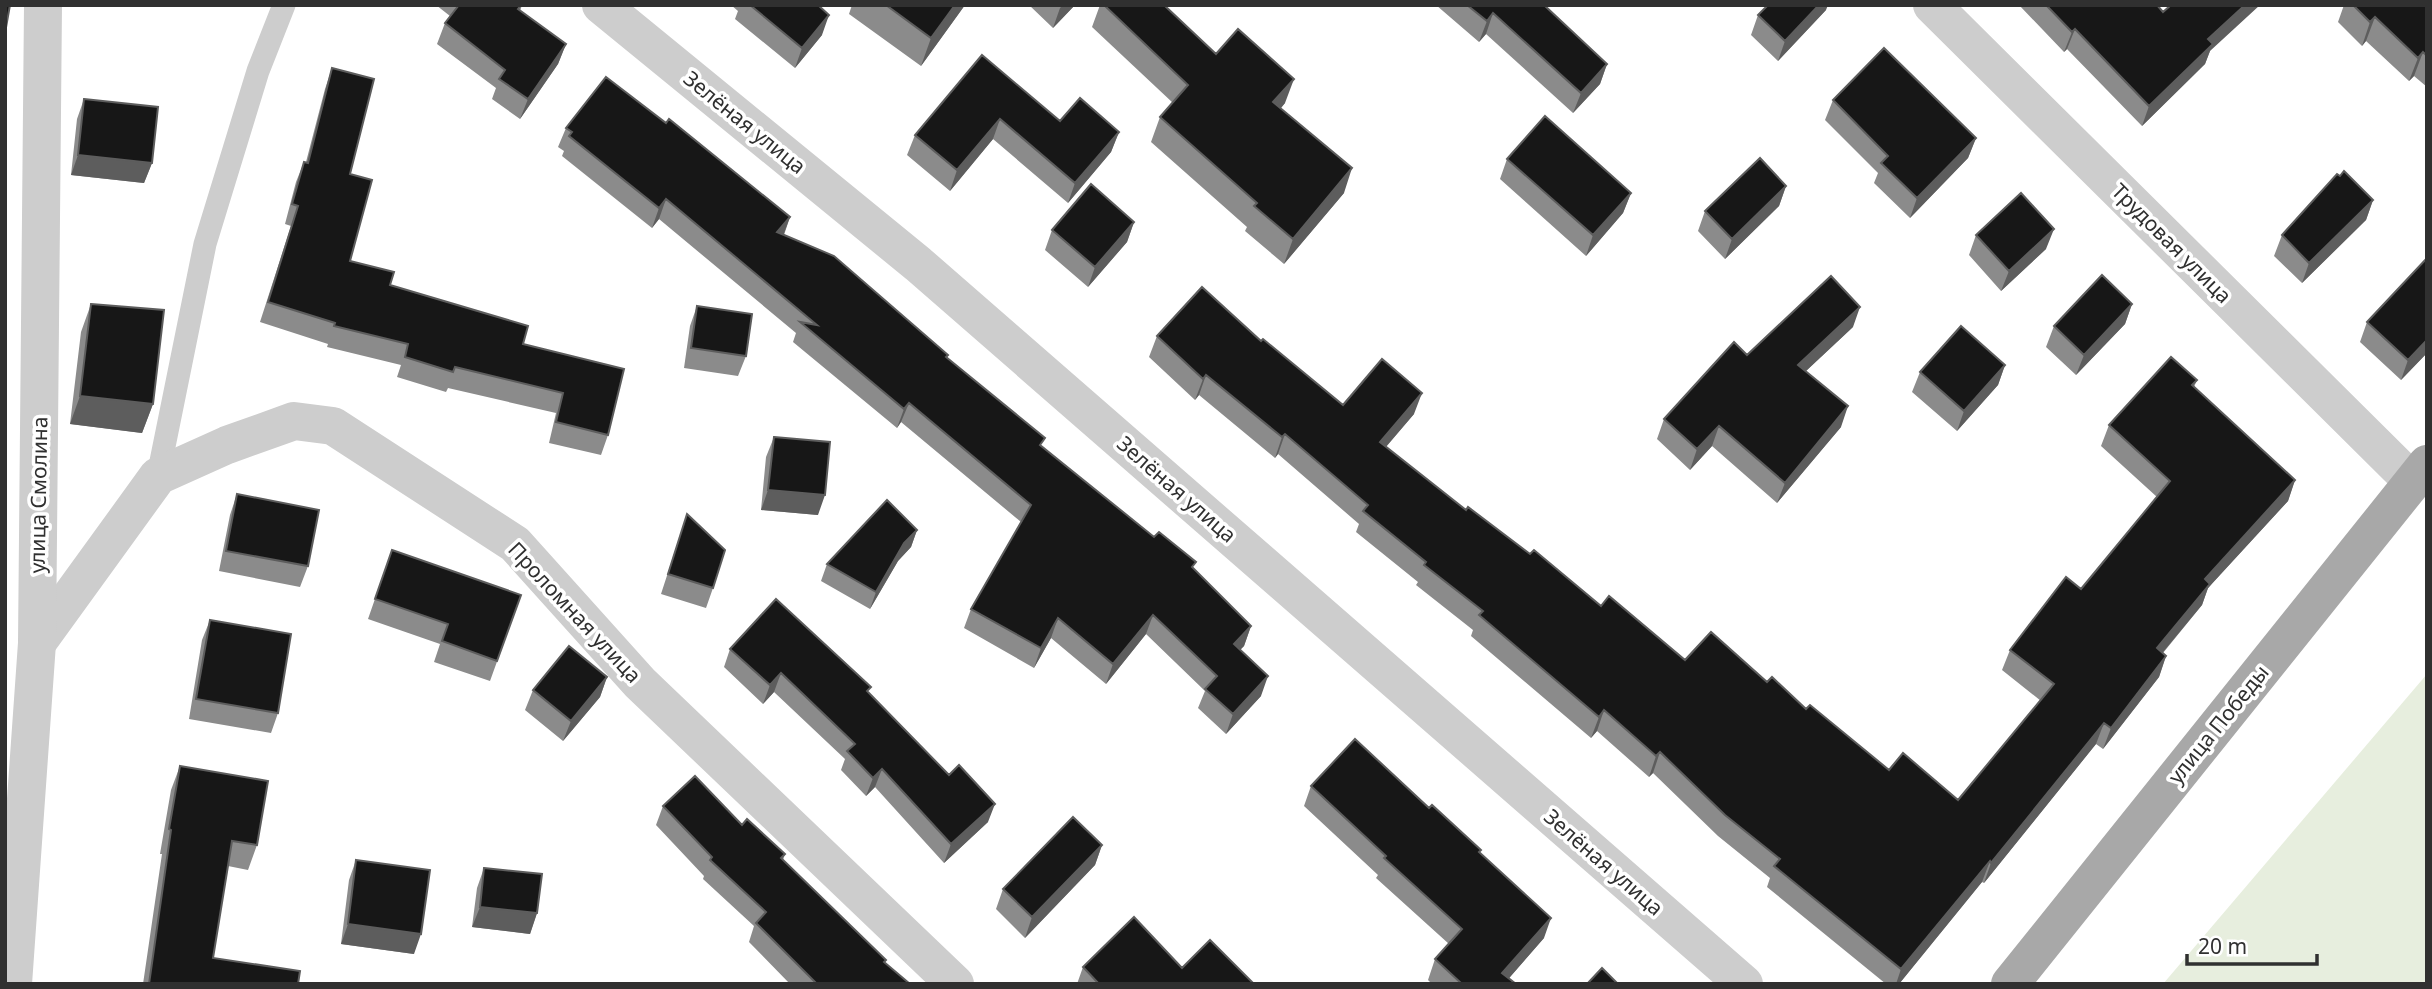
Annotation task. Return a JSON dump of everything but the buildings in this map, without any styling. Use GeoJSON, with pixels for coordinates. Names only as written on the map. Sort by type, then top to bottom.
{"type":"FeatureCollection","features":[{"type":"Feature","properties":{"kind":"main road","name":"улица Победы"},"geometry":{"type":"LineString","coordinates":[[2010,984],[2422,480]]}},
{"type":"Feature","properties":{"kind":"street","name":"улица Смолина"},"geometry":{"type":"LineString","coordinates":[[13,984],[37,643],[43,5]]}},
{"type":"Feature","properties":{"kind":"street","name":"Зелёная улица"},"geometry":{"type":"LineString","coordinates":[[601,5],[918,264],[1744,984]]}},
{"type":"Feature","properties":{"kind":"street","name":"Трудовая улица"},"geometry":{"type":"LineString","coordinates":[[1933,5],[2422,480]]}},
{"type":"Feature","properties":{"kind":"street","name":"Проломная улица"},"geometry":{"type":"LineString","coordinates":[[37,643],[158,476],[227,445],[294,421],[333,426],[515,544],[640,683],[955,984]]}},
{"type":"Feature","properties":{"kind":"lane"},"geometry":{"type":"LineString","coordinates":[[158,476],[205,244],[258,71],[284,5]]}},
{"type":"Feature","properties":{"kind":"green space"},"geometry":{"type":"Polygon","coordinates":[[[2427,674],[2427,984],[2163,984],[2427,674]]]}}]}
